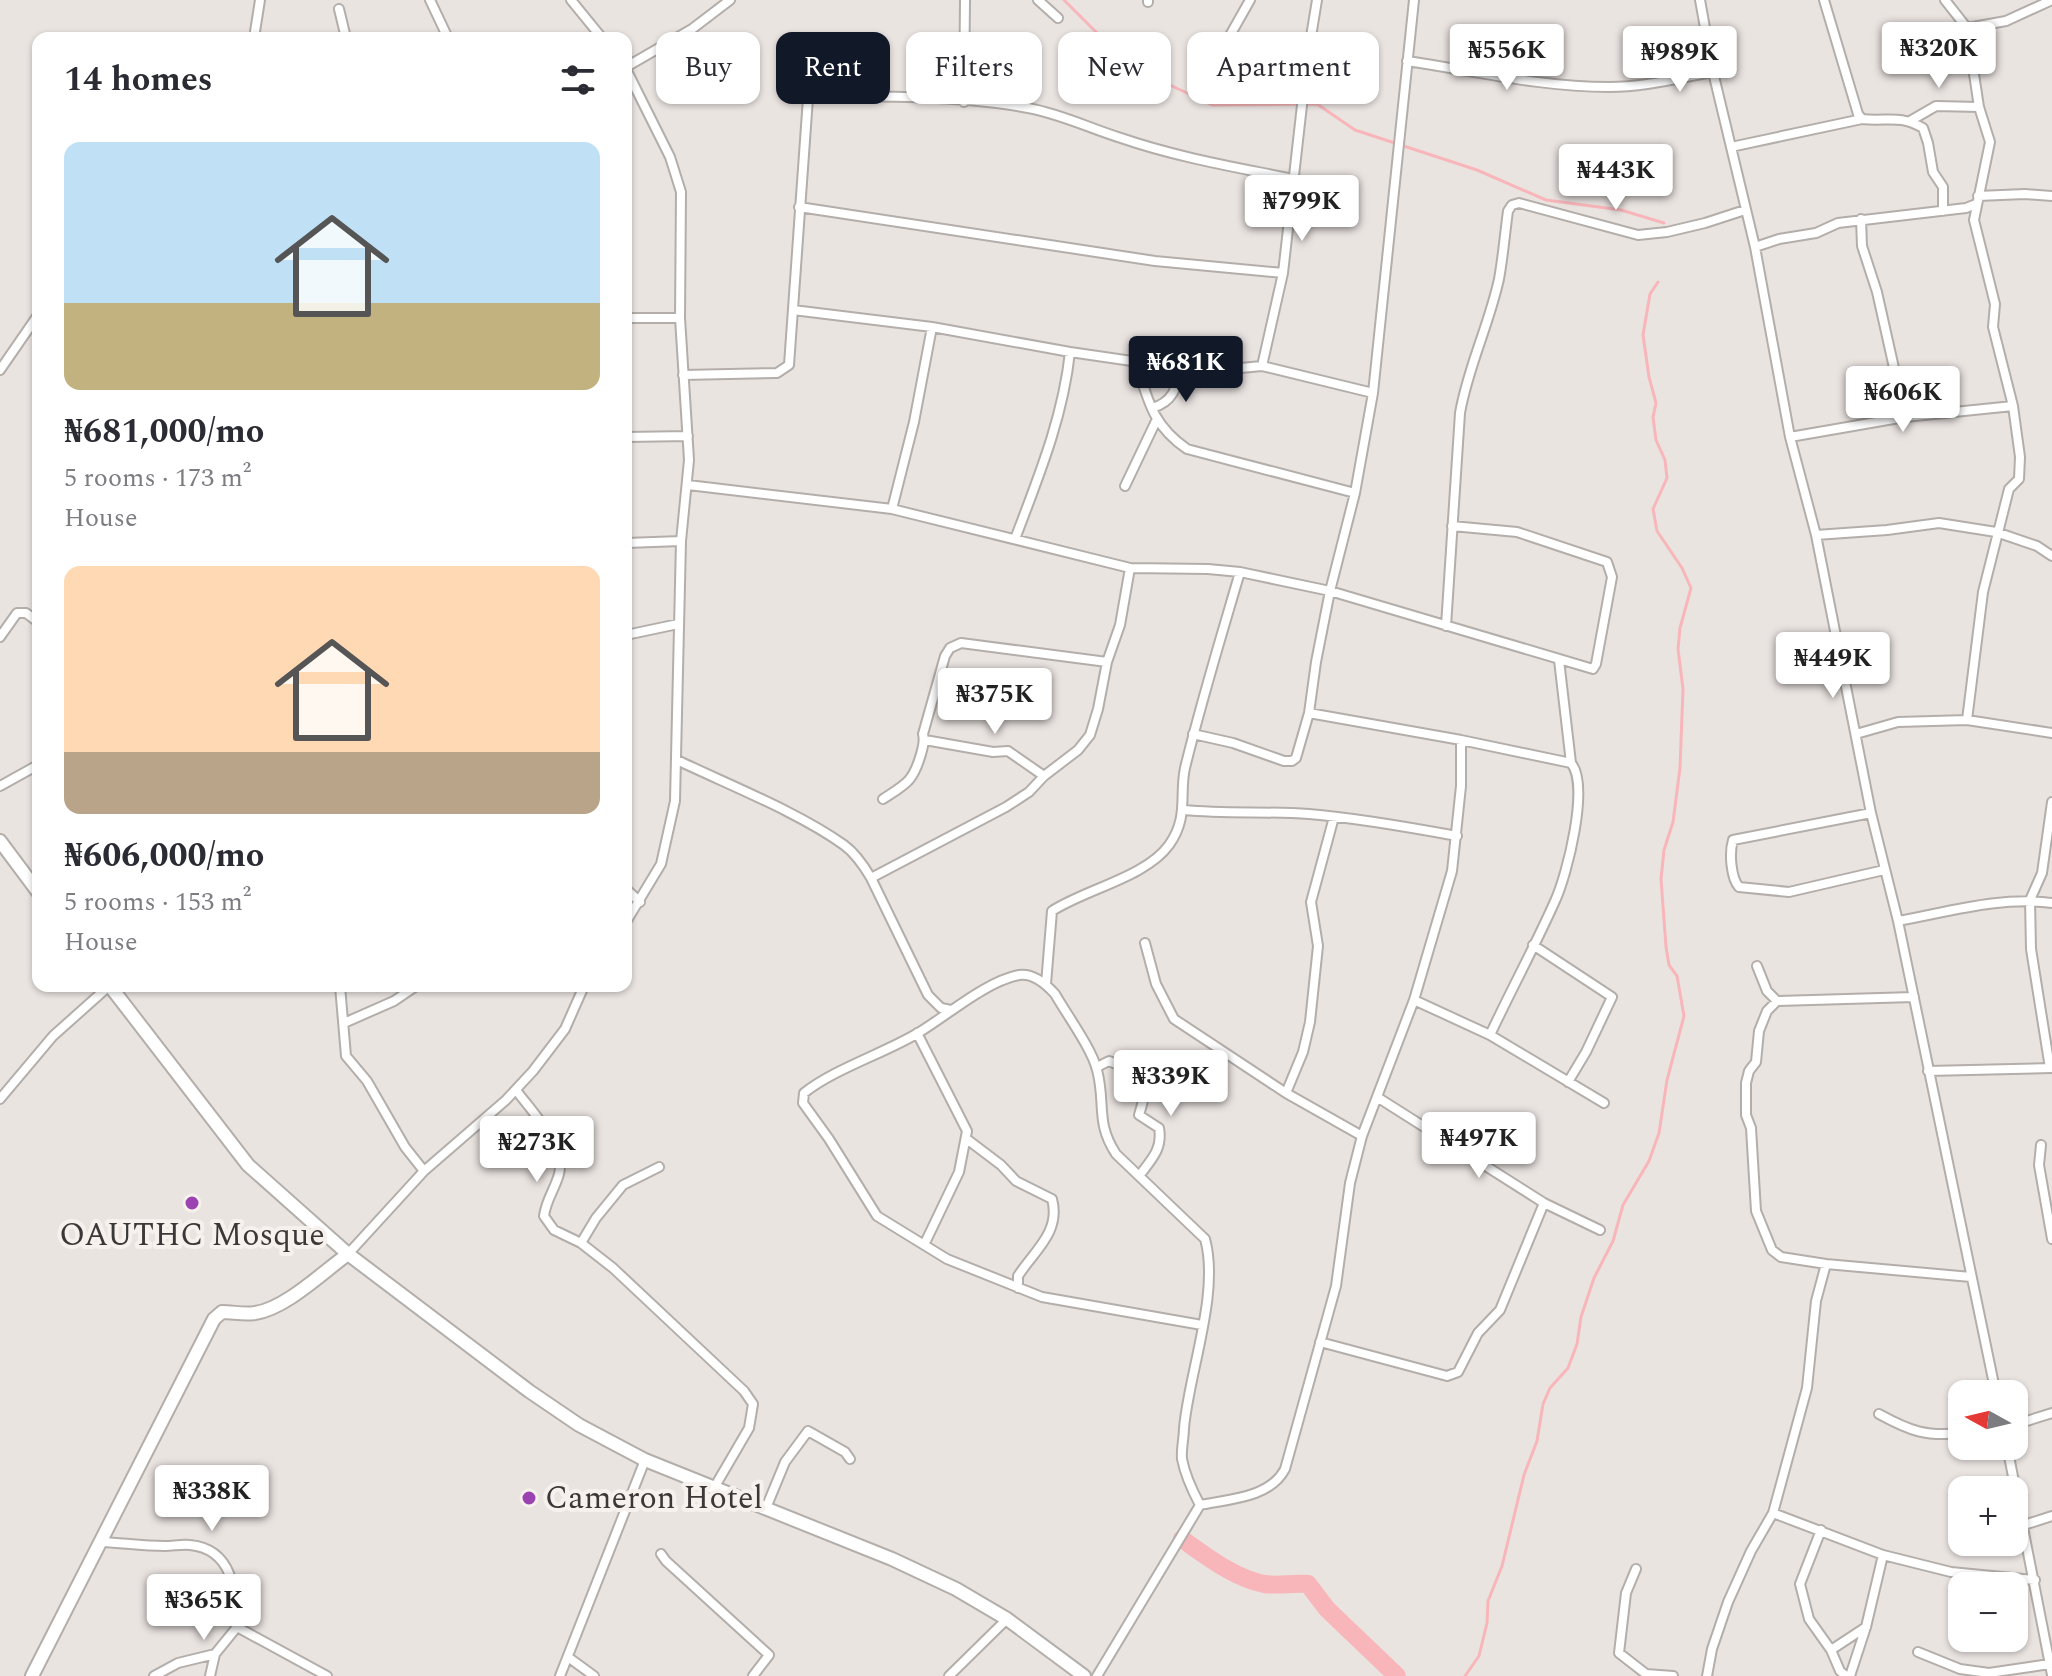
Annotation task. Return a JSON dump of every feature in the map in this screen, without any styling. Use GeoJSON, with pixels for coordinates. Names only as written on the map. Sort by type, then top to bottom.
{"type":"FeatureCollection","features":[{"type":"Feature","properties":{"kind":"main road"},"geometry":{"type":"LineString","coordinates":[[0,841],[32,884]]}},
{"type":"Feature","properties":{"kind":"main road"},"geometry":{"type":"LineString","coordinates":[[115,992],[248,1165],[348,1254],[579,1425],[645,1460],[931,1577],[1007,1619],[1084,1676]]}},
{"type":"Feature","properties":{"kind":"main road"},"geometry":{"type":"LineString","coordinates":[[32,1676],[214,1319],[222,1312],[250,1314],[266,1310],[296,1293],[348,1254]]}},
{"type":"Feature","properties":{"kind":"street"},"geometry":{"type":"LineString","coordinates":[[255,32],[260,0]]}},
{"type":"Feature","properties":{"kind":"street"},"geometry":{"type":"LineString","coordinates":[[430,0],[445,32]]}},
{"type":"Feature","properties":{"kind":"street"},"geometry":{"type":"LineString","coordinates":[[571,0],[597,32]]}},
{"type":"Feature","properties":{"kind":"street"},"geometry":{"type":"LineString","coordinates":[[632,64],[692,29],[730,0]]}},
{"type":"Feature","properties":{"kind":"street"},"geometry":{"type":"LineString","coordinates":[[965,0],[965,32]]}},
{"type":"Feature","properties":{"kind":"street"},"geometry":{"type":"LineString","coordinates":[[1038,0],[1058,18]]}},
{"type":"Feature","properties":{"kind":"street"},"geometry":{"type":"LineString","coordinates":[[1232,32],[1250,0]]}},
{"type":"Feature","properties":{"kind":"street"},"geometry":{"type":"LineString","coordinates":[[1262,366],[1283,273],[1317,0]]}},
{"type":"Feature","properties":{"kind":"street"},"geometry":{"type":"LineString","coordinates":[[1193,734],[1292,761],[1296,758],[1309,713],[1330,591],[1355,493],[1373,393],[1414,0]]}},
{"type":"Feature","properties":{"kind":"street"},"geometry":{"type":"LineString","coordinates":[[1708,0],[1700,0],[1713,72],[1755,247],[1790,437],[1816,535],[1871,813],[1898,921],[1993,1380]]}},
{"type":"Feature","properties":{"kind":"street"},"geometry":{"type":"LineString","coordinates":[[1824,0],[1862,119]]}},
{"type":"Feature","properties":{"kind":"street"},"geometry":{"type":"LineString","coordinates":[[1945,0],[1967,28],[1979,107],[1990,142],[1974,220]]}},
{"type":"Feature","properties":{"kind":"street"},"geometry":{"type":"LineString","coordinates":[[1967,28],[2006,21],[2052,0]]}},
{"type":"Feature","properties":{"kind":"street"},"geometry":{"type":"LineString","coordinates":[[339,9],[345,32]]}},
{"type":"Feature","properties":{"kind":"street"},"geometry":{"type":"LineString","coordinates":[[1407,61],[1518,78],[1610,87],[1641,85],[1713,72]]}},
{"type":"Feature","properties":{"kind":"street"},"geometry":{"type":"LineString","coordinates":[[632,80],[670,157],[681,192],[680,318],[688,436],[688,485],[681,541],[678,624],[677,760],[670,832],[661,864],[632,913]]}},
{"type":"Feature","properties":{"kind":"street"},"geometry":{"type":"LineString","coordinates":[[683,375],[777,373],[789,365],[808,98],[906,99]]}},
{"type":"Feature","properties":{"kind":"street"},"geometry":{"type":"LineString","coordinates":[[985,104],[1026,108],[1072,119],[1120,138],[1175,154],[1293,179]]}},
{"type":"Feature","properties":{"kind":"street"},"geometry":{"type":"LineString","coordinates":[[1910,121],[1936,106],[1979,107]]}},
{"type":"Feature","properties":{"kind":"street"},"geometry":{"type":"LineString","coordinates":[[1731,147],[1862,119],[1890,117],[1910,121],[1923,128],[1926,135],[1933,172],[1943,187],[1943,211]]}},
{"type":"Feature","properties":{"kind":"street"},"geometry":{"type":"LineString","coordinates":[[1755,247],[1861,219],[1966,208],[1977,200],[2025,194],[2052,196]]}},
{"type":"Feature","properties":{"kind":"street"},"geometry":{"type":"LineString","coordinates":[[1446,626],[1465,388],[1498,280],[1508,211],[1512,205],[1519,203],[1638,235],[1693,226],[1745,210]]}},
{"type":"Feature","properties":{"kind":"street"},"geometry":{"type":"LineString","coordinates":[[799,207],[1155,261],[1283,273]]}},
{"type":"Feature","properties":{"kind":"street"},"geometry":{"type":"LineString","coordinates":[[1966,208],[1974,220],[1995,304],[1993,327],[2013,406],[2020,457],[2019,479],[2009,489],[1983,592],[1967,720]]}},
{"type":"Feature","properties":{"kind":"street"},"geometry":{"type":"LineString","coordinates":[[1861,219],[1862,246],[1877,292],[1905,417]]}},
{"type":"Feature","properties":{"kind":"street"},"geometry":{"type":"LineString","coordinates":[[793,310],[932,327],[1180,368],[1262,366],[1373,393]]}},
{"type":"Feature","properties":{"kind":"street"},"geometry":{"type":"LineString","coordinates":[[632,318],[680,318]]}},
{"type":"Feature","properties":{"kind":"street"},"geometry":{"type":"LineString","coordinates":[[0,370],[32,324]]}},
{"type":"Feature","properties":{"kind":"street"},"geometry":{"type":"LineString","coordinates":[[892,509],[914,422],[932,327]]}},
{"type":"Feature","properties":{"kind":"street"},"geometry":{"type":"LineString","coordinates":[[1015,539],[1057,425],[1070,352]]}},
{"type":"Feature","properties":{"kind":"street"},"geometry":{"type":"LineString","coordinates":[[1136,362],[1156,421],[1172,439],[1187,449],[1355,493]]}},
{"type":"Feature","properties":{"kind":"street"},"geometry":{"type":"LineString","coordinates":[[1152,408],[1164,404],[1172,396],[1180,368]]}},
{"type":"Feature","properties":{"kind":"street"},"geometry":{"type":"LineString","coordinates":[[1790,437],[1905,417],[2013,406]]}},
{"type":"Feature","properties":{"kind":"street"},"geometry":{"type":"LineString","coordinates":[[1125,486],[1156,421]]}},
{"type":"Feature","properties":{"kind":"street"},"geometry":{"type":"LineString","coordinates":[[632,437],[688,436]]}},
{"type":"Feature","properties":{"kind":"street"},"geometry":{"type":"LineString","coordinates":[[688,485],[892,509],[1130,568],[1240,572],[1330,591],[1593,669],[1612,577],[1607,562],[1517,532],[1452,526]]}},
{"type":"Feature","properties":{"kind":"street"},"geometry":{"type":"LineString","coordinates":[[1816,535],[1939,523],[1996,532],[2037,546],[2052,556]]}},
{"type":"Feature","properties":{"kind":"street"},"geometry":{"type":"LineString","coordinates":[[632,543],[681,541]]}},
{"type":"Feature","properties":{"kind":"street"},"geometry":{"type":"LineString","coordinates":[[871,878],[1006,807],[1029,792],[1078,750],[1090,735],[1107,662],[1120,625],[1130,568]]}},
{"type":"Feature","properties":{"kind":"street"},"geometry":{"type":"LineString","coordinates":[[1046,984],[1052,911],[1069,900],[1142,867],[1169,845],[1184,810],[1184,774],[1193,734],[1240,572]]}},
{"type":"Feature","properties":{"kind":"street"},"geometry":{"type":"LineString","coordinates":[[0,637],[17,613],[26,613],[32,618]]}},
{"type":"Feature","properties":{"kind":"street"},"geometry":{"type":"LineString","coordinates":[[632,634],[678,624]]}},
{"type":"Feature","properties":{"kind":"street"},"geometry":{"type":"LineString","coordinates":[[883,799],[916,774],[925,740],[923,734],[950,648],[961,643],[1107,662]]}},
{"type":"Feature","properties":{"kind":"street"},"geometry":{"type":"LineString","coordinates":[[1490,1035],[1557,899],[1571,850],[1578,779],[1571,763],[1559,660]]}},
{"type":"Feature","properties":{"kind":"street"},"geometry":{"type":"LineString","coordinates":[[1309,713],[1571,763]]}},
{"type":"Feature","properties":{"kind":"street"},"geometry":{"type":"LineString","coordinates":[[1856,734],[1898,722],[1967,720],[2052,733]]}},
{"type":"Feature","properties":{"kind":"street"},"geometry":{"type":"LineString","coordinates":[[925,740],[993,752],[1008,751],[1044,776]]}},
{"type":"Feature","properties":{"kind":"street"},"geometry":{"type":"LineString","coordinates":[[1097,1676],[1200,1505],[1265,1490],[1278,1482],[1285,1469],[1336,1286],[1350,1183],[1362,1136],[1414,1000],[1444,907],[1457,836],[1461,740]]}},
{"type":"Feature","properties":{"kind":"street"},"geometry":{"type":"LineString","coordinates":[[677,760],[774,806],[845,846],[865,866],[928,995],[941,1008],[951,1010]]}},
{"type":"Feature","properties":{"kind":"street"},"geometry":{"type":"LineString","coordinates":[[0,786],[32,768]]}},
{"type":"Feature","properties":{"kind":"street"},"geometry":{"type":"LineString","coordinates":[[1928,1071],[2051,1068],[2031,949],[2030,900],[2042,873],[2052,802]]}},
{"type":"Feature","properties":{"kind":"street"},"geometry":{"type":"LineString","coordinates":[[1184,810],[1228,814],[1306,814],[1457,836]]}},
{"type":"Feature","properties":{"kind":"street"},"geometry":{"type":"LineString","coordinates":[[1871,813],[1733,840],[1734,881],[1739,887],[1789,892],[1884,870]]}},
{"type":"Feature","properties":{"kind":"street"},"geometry":{"type":"LineString","coordinates":[[1286,1093],[1303,1052],[1310,1022],[1318,946],[1311,902],[1334,817]]}},
{"type":"Feature","properties":{"kind":"street"},"geometry":{"type":"LineString","coordinates":[[632,895],[640,902]]}},
{"type":"Feature","properties":{"kind":"street"},"geometry":{"type":"LineString","coordinates":[[1898,921],[2030,900],[2052,903]]}},
{"type":"Feature","properties":{"kind":"street"},"geometry":{"type":"LineString","coordinates":[[1145,943],[1156,984],[1174,1019],[1286,1093],[1362,1136]]}},
{"type":"Feature","properties":{"kind":"street"},"geometry":{"type":"LineString","coordinates":[[1533,945],[1612,997],[1568,1082]]}},
{"type":"Feature","properties":{"kind":"street"},"geometry":{"type":"LineString","coordinates":[[1757,966],[1767,991],[1777,1001]]}},
{"type":"Feature","properties":{"kind":"street"},"geometry":{"type":"LineString","coordinates":[[1200,1505],[1189,1483],[1182,1457],[1187,1402],[1202,1325],[1209,1272],[1205,1239],[1116,1154],[1106,1138],[1101,1122],[1097,1067],[1055,994],[1046,984],[1023,974],[1005,979],[917,1033],[804,1093],[803,1103],[877,1216],[947,1259],[1042,1297],[1202,1325]]}},
{"type":"Feature","properties":{"kind":"street"},"geometry":{"type":"LineString","coordinates":[[0,1099],[53,1036],[103,992]]}},
{"type":"Feature","properties":{"kind":"street"},"geometry":{"type":"LineString","coordinates":[[341,992],[346,1056],[367,1081],[405,1147],[424,1171]]}},
{"type":"Feature","properties":{"kind":"street"},"geometry":{"type":"LineString","coordinates":[[344,1023],[407,992]]}},
{"type":"Feature","properties":{"kind":"street"},"geometry":{"type":"LineString","coordinates":[[348,1254],[424,1171],[516,1090],[565,1029],[581,992]]}},
{"type":"Feature","properties":{"kind":"street"},"geometry":{"type":"LineString","coordinates":[[1914,997],[1777,1001],[1767,1011],[1759,1031],[1756,1062],[1749,1071],[1746,1083],[1746,1115],[1751,1128],[1756,1211],[1772,1250],[1781,1257],[1971,1277]]}},
{"type":"Feature","properties":{"kind":"street"},"geometry":{"type":"LineString","coordinates":[[1414,1000],[1490,1035],[1604,1103]]}},
{"type":"Feature","properties":{"kind":"street"},"geometry":{"type":"LineString","coordinates":[[917,1033],[967,1131],[968,1140],[959,1172],[925,1243]]}},
{"type":"Feature","properties":{"kind":"street"},"geometry":{"type":"LineString","coordinates":[[1097,1067],[1109,1061],[1135,1070],[1143,1075],[1146,1082],[1139,1115],[1159,1128],[1161,1140],[1158,1151],[1139,1176]]}},
{"type":"Feature","properties":{"kind":"street"},"geometry":{"type":"LineString","coordinates":[[516,1090],[560,1151],[559,1174],[546,1202],[544,1216],[554,1230],[581,1243],[613,1268],[733,1381],[753,1404],[749,1428],[714,1488]]}},
{"type":"Feature","properties":{"kind":"street"},"geometry":{"type":"LineString","coordinates":[[1377,1097],[1544,1203],[1600,1230]]}},
{"type":"Feature","properties":{"kind":"street"},"geometry":{"type":"LineString","coordinates":[[968,1140],[1016,1181],[1052,1199],[1056,1214],[1051,1229],[1018,1276],[1018,1288]]}},
{"type":"Feature","properties":{"kind":"street"},"geometry":{"type":"LineString","coordinates":[[2041,1145],[2039,1165],[2052,1239]]}},
{"type":"Feature","properties":{"kind":"street"},"geometry":{"type":"LineString","coordinates":[[581,1243],[596,1218],[623,1185],[659,1167]]}},
{"type":"Feature","properties":{"kind":"street"},"geometry":{"type":"LineString","coordinates":[[1320,1342],[1447,1376],[1458,1372],[1478,1333],[1500,1310],[1544,1203]]}},
{"type":"Feature","properties":{"kind":"street"},"geometry":{"type":"LineString","coordinates":[[1707,1676],[1712,1649],[1728,1602],[1751,1551],[1773,1513],[1807,1388],[1816,1301],[1826,1264]]}},
{"type":"Feature","properties":{"kind":"street"},"geometry":{"type":"LineString","coordinates":[[2028,1421],[2052,1413]]}},
{"type":"Feature","properties":{"kind":"street"},"geometry":{"type":"LineString","coordinates":[[1879,1414],[1924,1434],[1948,1433]]}},
{"type":"Feature","properties":{"kind":"street"},"geometry":{"type":"LineString","coordinates":[[766,1508],[785,1462],[808,1431],[845,1452],[850,1459]]}},
{"type":"Feature","properties":{"kind":"street"},"geometry":{"type":"LineString","coordinates":[[560,1676],[645,1460]]}},
{"type":"Feature","properties":{"kind":"street"},"geometry":{"type":"LineString","coordinates":[[1773,1513],[1883,1555],[1951,1572],[2035,1580]]}},
{"type":"Feature","properties":{"kind":"street"},"geometry":{"type":"LineString","coordinates":[[2028,1524],[2052,1516]]}},
{"type":"Feature","properties":{"kind":"street"},"geometry":{"type":"LineString","coordinates":[[1821,1530],[1800,1584],[1809,1619],[1831,1650],[1840,1671],[1848,1676],[1866,1627],[1883,1555]]}},
{"type":"Feature","properties":{"kind":"street"},"geometry":{"type":"LineString","coordinates":[[103,1542],[190,1545],[212,1550],[224,1560],[236,1598],[237,1627],[215,1654],[210,1676]]}},
{"type":"Feature","properties":{"kind":"street"},"geometry":{"type":"LineString","coordinates":[[2028,1545],[2052,1675]]}},
{"type":"Feature","properties":{"kind":"street"},"geometry":{"type":"LineString","coordinates":[[661,1554],[769,1655],[753,1676]]}},
{"type":"Feature","properties":{"kind":"street"},"geometry":{"type":"LineString","coordinates":[[1636,1569],[1626,1593],[1619,1653],[1646,1674],[1673,1676]]}},
{"type":"Feature","properties":{"kind":"street"},"geometry":{"type":"LineString","coordinates":[[949,1676],[1007,1619]]}},
{"type":"Feature","properties":{"kind":"street"},"geometry":{"type":"LineString","coordinates":[[237,1627],[327,1676]]}},
{"type":"Feature","properties":{"kind":"street"},"geometry":{"type":"LineString","coordinates":[[1831,1650],[1866,1627]]}},
{"type":"Feature","properties":{"kind":"street"},"geometry":{"type":"LineString","coordinates":[[1918,1652],[1960,1669],[1989,1673],[2050,1664]]}},
{"type":"Feature","properties":{"kind":"street"},"geometry":{"type":"LineString","coordinates":[[154,1676],[178,1663],[215,1654]]}},
{"type":"Feature","properties":{"kind":"street"},"geometry":{"type":"LineString","coordinates":[[568,1657],[594,1676]]}},
{"type":"Feature","properties":{"kind":"waterway"},"geometry":{"type":"LineString","coordinates":[[1064,0],[1130,66],[1212,105],[1317,104],[1355,130],[1477,170],[1546,200],[1621,210],[1664,223]]}},
{"type":"Feature","properties":{"kind":"waterway"},"geometry":{"type":"LineString","coordinates":[[1465,1676],[1479,1656],[1487,1623],[1488,1601],[1502,1566],[1524,1475],[1537,1441],[1543,1404],[1550,1388],[1568,1368],[1594,1278],[1613,1241],[1623,1205],[1649,1161],[1659,1133],[1667,1080],[1684,1016],[1677,976],[1669,965],[1661,879],[1680,768],[1683,689],[1678,649],[1680,628],[1691,588],[1682,568],[1657,531],[1653,509],[1667,478],[1665,460],[1656,440],[1653,417],[1656,403],[1643,335],[1650,294],[1658,282]]}},
{"type":"Feature","properties":{"kind":"waterway"},"geometry":{"type":"LineString","coordinates":[[1182,1539],[1221,1566],[1253,1581],[1269,1585],[1308,1584],[1327,1609],[1397,1676]]}},
{"type":"Feature","properties":{"kind":"place","name":"OAUTHC Mosque"},"geometry":{"type":"Point","coordinates":[192,1203]}},
{"type":"Feature","properties":{"kind":"place","name":"Cameron Hotel"},"geometry":{"type":"Point","coordinates":[529,1498]}}]}
